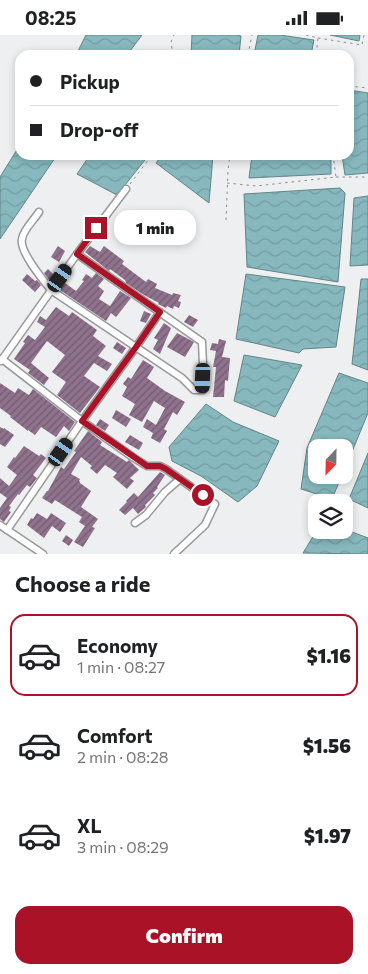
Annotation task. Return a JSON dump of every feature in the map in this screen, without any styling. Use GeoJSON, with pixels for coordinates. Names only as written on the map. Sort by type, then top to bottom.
{"type":"FeatureCollection","features":[{"type":"Feature","properties":{"kind":"street"},"geometry":{"type":"LineString","coordinates":[[126,189],[1,360],[82,421],[147,466],[160,466],[166,469],[215,504],[205,525],[174,554]]}},
{"type":"Feature","properties":{"kind":"street"},"geometry":{"type":"LineString","coordinates":[[39,212],[22,236],[22,245],[40,277],[51,290],[182,378],[194,390],[202,390],[202,342],[77,254]]}},
{"type":"Feature","properties":{"kind":"street"},"geometry":{"type":"LineString","coordinates":[[7,530],[160,312]]}},
{"type":"Feature","properties":{"kind":"street"},"geometry":{"type":"LineString","coordinates":[[135,523],[146,515],[165,492],[180,479]]}},
{"type":"Feature","properties":{"kind":"street"},"geometry":{"type":"LineString","coordinates":[[0,525],[43,554]]}},
{"type":"Feature","properties":{"kind":"path"},"geometry":{"type":"LineString","coordinates":[[172,50],[171,41],[174,35]]}},
{"type":"Feature","properties":{"kind":"path"},"geometry":{"type":"LineString","coordinates":[[249,50],[252,35]]}},
{"type":"Feature","properties":{"kind":"path"},"geometry":{"type":"LineString","coordinates":[[306,35],[362,45],[364,35]]}},
{"type":"Feature","properties":{"kind":"path"},"geometry":{"type":"LineString","coordinates":[[317,50],[318,38]]}},
{"type":"Feature","properties":{"kind":"path"},"geometry":{"type":"LineString","coordinates":[[354,87],[368,88]]}},
{"type":"Feature","properties":{"kind":"path"},"geometry":{"type":"LineString","coordinates":[[126,189],[148,160]]}},
{"type":"Feature","properties":{"kind":"path"},"geometry":{"type":"LineString","coordinates":[[226,220],[229,160]]}},
{"type":"Feature","properties":{"kind":"path"},"geometry":{"type":"LineString","coordinates":[[334,160],[336,177]]}},
{"type":"Feature","properties":{"kind":"path"},"geometry":{"type":"LineString","coordinates":[[227,183],[256,186],[336,177],[368,177]]}},
{"type":"Feature","properties":{"kind":"water"},"geometry":{"type":"Polygon","coordinates":[[[86,35],[142,35],[131,50],[78,50],[86,35]]]}},
{"type":"Feature","properties":{"kind":"water"},"geometry":{"type":"Polygon","coordinates":[[[192,35],[241,36],[240,50],[191,50],[192,35]]]}},
{"type":"Feature","properties":{"kind":"water"},"geometry":{"type":"Polygon","coordinates":[[[258,35],[280,35],[314,40],[312,50],[255,50],[258,35]]]}},
{"type":"Feature","properties":{"kind":"water"},"geometry":{"type":"Polygon","coordinates":[[[330,35],[360,35],[359,41],[330,35]]]}},
{"type":"Feature","properties":{"kind":"water"},"geometry":{"type":"Polygon","coordinates":[[[354,91],[368,93],[368,173],[345,175],[343,160],[354,160],[354,91]]]}},
{"type":"Feature","properties":{"kind":"water"},"geometry":{"type":"Polygon","coordinates":[[[15,153],[15,160],[54,160],[0,239],[0,177],[15,153]]]}},
{"type":"Feature","properties":{"kind":"water"},"geometry":{"type":"Polygon","coordinates":[[[87,160],[145,160],[117,195],[77,174],[87,160]]]}},
{"type":"Feature","properties":{"kind":"water"},"geometry":{"type":"Polygon","coordinates":[[[158,160],[213,160],[209,203],[156,163],[158,160]]]}},
{"type":"Feature","properties":{"kind":"water"},"geometry":{"type":"Polygon","coordinates":[[[251,160],[331,160],[331,174],[249,178],[251,160]]]}},
{"type":"Feature","properties":{"kind":"water"},"geometry":{"type":"Polygon","coordinates":[[[340,188],[345,193],[338,282],[247,267],[244,194],[340,188]]]}},
{"type":"Feature","properties":{"kind":"water"},"geometry":{"type":"Polygon","coordinates":[[[368,196],[368,265],[350,266],[354,198],[368,196]]]}},
{"type":"Feature","properties":{"kind":"water"},"geometry":{"type":"Polygon","coordinates":[[[246,274],[345,287],[336,347],[303,349],[299,353],[236,339],[246,274]]]}},
{"type":"Feature","properties":{"kind":"water"},"geometry":{"type":"Polygon","coordinates":[[[361,279],[368,279],[368,370],[352,364],[361,279]]]}},
{"type":"Feature","properties":{"kind":"water"},"geometry":{"type":"Polygon","coordinates":[[[244,355],[302,365],[275,417],[234,401],[244,355]]]}},
{"type":"Feature","properties":{"kind":"water"},"geometry":{"type":"Polygon","coordinates":[[[339,373],[368,383],[368,413],[353,449],[353,439],[311,439],[339,373]]]}},
{"type":"Feature","properties":{"kind":"water"},"geometry":{"type":"Polygon","coordinates":[[[206,404],[233,422],[279,441],[257,486],[238,502],[201,476],[172,461],[169,447],[206,404]]]}},
{"type":"Feature","properties":{"kind":"water"},"geometry":{"type":"Polygon","coordinates":[[[308,446],[308,484],[338,484],[334,494],[316,494],[301,489],[308,446]]]}},
{"type":"Feature","properties":{"kind":"water"},"geometry":{"type":"Polygon","coordinates":[[[368,453],[368,508],[353,501],[353,494],[351,494],[368,453]]]}},
{"type":"Feature","properties":{"kind":"water"},"geometry":{"type":"Polygon","coordinates":[[[353,532],[368,538],[368,554],[303,553],[312,539],[353,539],[353,532]]]}},
{"type":"Feature","properties":{"kind":"building"},"geometry":{"type":"Polygon","coordinates":[[[58,246],[65,251],[59,262],[51,257],[58,246]]]}},
{"type":"Feature","properties":{"kind":"building"},"geometry":{"type":"Polygon","coordinates":[[[90,246],[100,252],[104,246],[124,261],[122,264],[146,282],[148,279],[157,284],[155,288],[172,295],[173,293],[181,295],[178,301],[181,302],[179,308],[174,306],[173,309],[167,306],[166,308],[126,283],[125,280],[110,269],[109,271],[85,252],[90,246]]]}},
{"type":"Feature","properties":{"kind":"building"},"geometry":{"type":"Polygon","coordinates":[[[48,269],[54,275],[49,280],[44,273],[48,269]]]}},
{"type":"Feature","properties":{"kind":"building"},"geometry":{"type":"Polygon","coordinates":[[[96,273],[104,279],[98,286],[104,291],[99,299],[110,306],[120,291],[131,298],[116,317],[111,313],[106,321],[60,290],[65,283],[76,291],[84,281],[82,280],[86,274],[92,278],[96,273]]]}},
{"type":"Feature","properties":{"kind":"building"},"geometry":{"type":"Polygon","coordinates":[[[27,274],[41,285],[35,292],[22,280],[27,274]]]}},
{"type":"Feature","properties":{"kind":"building"},"geometry":{"type":"Polygon","coordinates":[[[56,307],[69,316],[72,312],[97,330],[93,336],[106,346],[98,356],[112,364],[107,371],[94,363],[84,376],[100,387],[80,413],[57,395],[66,382],[52,372],[65,355],[47,341],[31,363],[49,378],[44,385],[28,373],[30,370],[14,359],[28,335],[35,340],[45,327],[37,322],[40,316],[46,320],[56,307]]]}},
{"type":"Feature","properties":{"kind":"building"},"geometry":{"type":"Polygon","coordinates":[[[144,311],[151,314],[146,323],[140,321],[144,311]]]}},
{"type":"Feature","properties":{"kind":"building"},"geometry":{"type":"Polygon","coordinates":[[[189,315],[198,320],[193,327],[184,322],[189,315]]]}},
{"type":"Feature","properties":{"kind":"building"},"geometry":{"type":"Polygon","coordinates":[[[164,323],[171,328],[160,354],[153,349],[158,340],[154,338],[164,323]]]}},
{"type":"Feature","properties":{"kind":"building"},"geometry":{"type":"Polygon","coordinates":[[[177,333],[194,342],[185,357],[167,347],[177,333]]]}},
{"type":"Feature","properties":{"kind":"building"},"geometry":{"type":"Polygon","coordinates":[[[219,339],[226,341],[222,357],[230,358],[228,381],[225,380],[224,397],[213,397],[216,367],[213,367],[216,351],[210,350],[212,343],[218,344],[219,339]]]}},
{"type":"Feature","properties":{"kind":"building"},"geometry":{"type":"Polygon","coordinates":[[[117,342],[126,348],[122,354],[113,348],[117,342]]]}},
{"type":"Feature","properties":{"kind":"building"},"geometry":{"type":"Polygon","coordinates":[[[143,360],[154,367],[147,378],[185,402],[177,415],[173,412],[164,429],[167,431],[160,443],[151,438],[153,433],[143,427],[147,419],[156,425],[165,408],[154,401],[142,422],[129,415],[135,404],[122,396],[127,387],[123,384],[128,377],[131,379],[143,360]]]}},
{"type":"Feature","properties":{"kind":"building"},"geometry":{"type":"Polygon","coordinates":[[[0,383],[15,393],[18,388],[29,395],[33,389],[75,422],[69,431],[64,426],[56,437],[41,427],[35,435],[0,408],[0,383]]]}},
{"type":"Feature","properties":{"kind":"building"},"geometry":{"type":"Polygon","coordinates":[[[116,410],[131,419],[126,427],[112,418],[116,410]]]}},
{"type":"Feature","properties":{"kind":"building"},"geometry":{"type":"Polygon","coordinates":[[[100,419],[109,425],[105,431],[96,425],[100,419]]]}},
{"type":"Feature","properties":{"kind":"building"},"geometry":{"type":"Polygon","coordinates":[[[0,427],[14,435],[5,447],[0,444],[0,427]]]}},
{"type":"Feature","properties":{"kind":"building"},"geometry":{"type":"Polygon","coordinates":[[[88,431],[102,442],[100,445],[127,462],[129,460],[139,470],[130,478],[134,481],[127,489],[113,477],[117,473],[105,465],[97,474],[90,468],[92,466],[81,457],[71,474],[80,479],[80,483],[91,491],[81,507],[98,519],[92,527],[95,528],[83,547],[74,542],[85,526],[79,522],[82,517],[55,500],[52,504],[42,498],[61,467],[64,469],[76,452],[74,451],[88,431]]]}},
{"type":"Feature","properties":{"kind":"building"},"geometry":{"type":"Polygon","coordinates":[[[130,435],[143,443],[139,450],[125,442],[130,435]]]}},
{"type":"Feature","properties":{"kind":"building"},"geometry":{"type":"Polygon","coordinates":[[[24,446],[39,456],[41,454],[46,458],[33,475],[37,478],[30,487],[27,485],[18,494],[9,506],[11,507],[9,511],[11,512],[4,522],[0,519],[0,508],[7,498],[0,493],[0,478],[9,486],[17,475],[7,467],[24,446]]]}},
{"type":"Feature","properties":{"kind":"building"},"geometry":{"type":"Polygon","coordinates":[[[160,472],[165,475],[153,493],[155,495],[145,505],[146,507],[138,514],[133,508],[125,515],[119,510],[134,493],[138,497],[160,472]]]}},
{"type":"Feature","properties":{"kind":"building"},"geometry":{"type":"Polygon","coordinates":[[[37,513],[47,519],[51,513],[66,523],[60,532],[52,526],[44,538],[27,525],[37,513]]]}},
{"type":"Feature","properties":{"kind":"building"},"geometry":{"type":"Polygon","coordinates":[[[66,535],[73,540],[69,546],[62,541],[66,535]]]}},
{"type":"Feature","properties":{"kind":"route"},"geometry":{"type":"LineString","coordinates":[[96,228],[77,254],[160,312],[82,421],[147,466],[160,466],[166,469],[203,495]]}}]}
